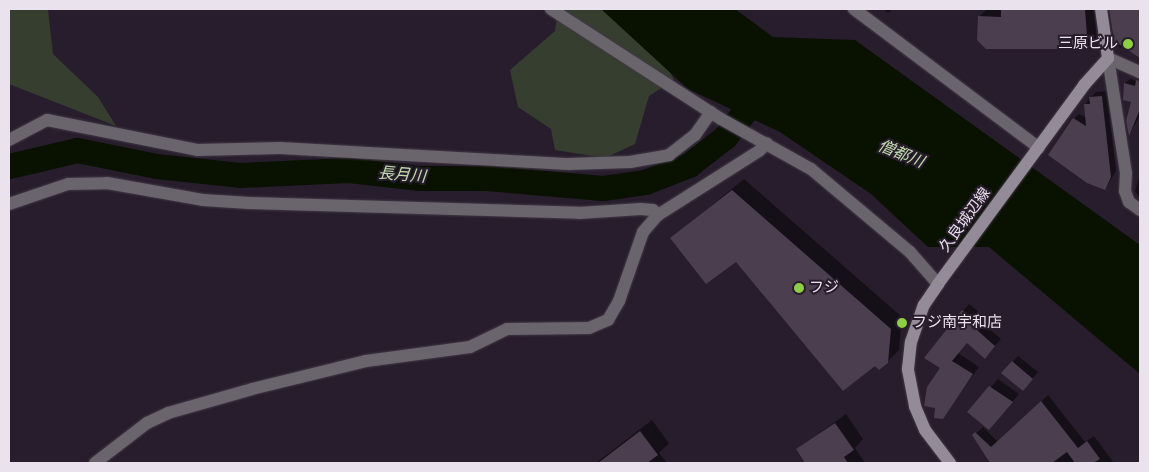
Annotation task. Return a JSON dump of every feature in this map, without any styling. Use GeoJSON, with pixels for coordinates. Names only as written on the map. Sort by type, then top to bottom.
{"type":"FeatureCollection","features":[{"type":"Feature","properties":{"kind":"main road"},"geometry":{"type":"LineString","coordinates":[[1101,9],[1108,58]]}},
{"type":"Feature","properties":{"kind":"main road","name":"久良城辺線"},"geometry":{"type":"LineString","coordinates":[[950,463],[925,430],[914,406],[908,369],[910,342],[924,305],[1084,84],[1108,58]]}},
{"type":"Feature","properties":{"kind":"street"},"geometry":{"type":"LineString","coordinates":[[551,9],[716,116],[811,168],[942,279]]}},
{"type":"Feature","properties":{"kind":"street"},"geometry":{"type":"LineString","coordinates":[[854,9],[1036,151]]}},
{"type":"Feature","properties":{"kind":"street"},"geometry":{"type":"LineString","coordinates":[[1108,58],[1140,72]]}},
{"type":"Feature","properties":{"kind":"street"},"geometry":{"type":"LineString","coordinates":[[1108,58],[1126,173],[1125,191],[1129,202],[1140,210]]}},
{"type":"Feature","properties":{"kind":"street"},"geometry":{"type":"LineString","coordinates":[[9,140],[47,120],[197,150],[280,148],[569,164],[613,162],[669,155],[696,135],[716,116]]}},
{"type":"Feature","properties":{"kind":"street"},"geometry":{"type":"LineString","coordinates":[[95,463],[147,423],[168,413],[252,389],[366,361],[470,347],[508,329],[589,328],[608,320],[619,301],[643,232],[658,215],[759,152],[763,141]]}},
{"type":"Feature","properties":{"kind":"street"},"geometry":{"type":"LineString","coordinates":[[9,204],[68,184],[107,183],[203,200],[249,203],[579,214],[641,209],[654,210],[658,215]]}},
{"type":"Feature","properties":{"kind":"shaded area"},"geometry":{"type":"Polygon","coordinates":[[[9,9],[48,9],[53,54],[98,97],[116,126],[9,84],[9,9]]]}},
{"type":"Feature","properties":{"kind":"shaded area"},"geometry":{"type":"Polygon","coordinates":[[[558,9],[602,9],[666,64],[674,80],[649,96],[635,144],[605,158],[555,150],[551,129],[518,107],[510,70],[555,31],[558,9]]]}},
{"type":"Feature","properties":{"kind":"water","name":"僧都川"},"geometry":{"type":"Polygon","coordinates":[[[601,9],[735,9],[773,37],[855,40],[1140,245],[1140,374],[989,247],[928,247],[871,194],[780,132],[688,89],[601,9]]]}},
{"type":"Feature","properties":{"kind":"building"},"geometry":{"type":"Polygon","coordinates":[[[1001,9],[1085,9],[1088,49],[986,49],[977,40],[978,16],[1001,17],[1001,9]]]}},
{"type":"Feature","properties":{"kind":"building"},"geometry":{"type":"Polygon","coordinates":[[[1109,9],[1140,9],[1140,58],[1114,41],[1109,9]]]}},
{"type":"Feature","properties":{"kind":"building"},"geometry":{"type":"Polygon","coordinates":[[[1136,80],[1140,81],[1140,109],[1129,136],[1126,121],[1131,102],[1123,100],[1124,83],[1135,86],[1136,80]]]}},
{"type":"Feature","properties":{"kind":"building"},"geometry":{"type":"Polygon","coordinates":[[[1102,96],[1111,177],[1105,190],[1087,183],[1048,155],[1073,118],[1086,126],[1084,104],[1090,104],[1089,97],[1102,96]]]}},
{"type":"Feature","properties":{"kind":"building"},"geometry":{"type":"Polygon","coordinates":[[[732,190],[891,329],[888,363],[879,370],[875,366],[843,391],[736,262],[706,284],[670,238],[732,190]]]}},
{"type":"Feature","properties":{"kind":"building"},"geometry":{"type":"Polygon","coordinates":[[[962,310],[973,319],[969,323],[995,346],[985,359],[967,343],[952,361],[973,374],[943,419],[934,418],[935,408],[924,406],[927,387],[940,368],[924,358],[962,310]]]}},
{"type":"Feature","properties":{"kind":"building"},"geometry":{"type":"Polygon","coordinates":[[[1012,361],[1033,379],[1023,391],[1001,373],[1012,361]]]}},
{"type":"Feature","properties":{"kind":"building"},"geometry":{"type":"Polygon","coordinates":[[[989,386],[1013,402],[989,430],[967,412],[989,386]]]}},
{"type":"Feature","properties":{"kind":"building"},"geometry":{"type":"Polygon","coordinates":[[[1041,401],[1078,448],[1087,441],[1100,459],[1093,463],[1075,463],[1067,452],[1052,463],[990,463],[972,435],[975,432],[991,447],[1041,401]]]}},
{"type":"Feature","properties":{"kind":"building"},"geometry":{"type":"Polygon","coordinates":[[[835,423],[854,450],[844,457],[848,463],[805,463],[796,449],[835,423]]]}},
{"type":"Feature","properties":{"kind":"building"},"geometry":{"type":"Polygon","coordinates":[[[640,431],[658,455],[647,463],[598,463],[640,431]]]}},
{"type":"Feature","properties":{"kind":"waterway","name":"長月川"},"geometry":{"type":"LineString","coordinates":[[9,166],[77,150],[156,166],[240,175],[349,170],[418,178],[486,178],[603,188],[645,182],[689,165],[725,137],[762,89]]}},
{"type":"Feature","properties":{"kind":"place","name":"三原ビル"},"geometry":{"type":"Point","coordinates":[1128,44]}},
{"type":"Feature","properties":{"kind":"place","name":"フジ"},"geometry":{"type":"Point","coordinates":[799,288]}},
{"type":"Feature","properties":{"kind":"place","name":"フジ南宇和店"},"geometry":{"type":"Point","coordinates":[902,323]}}]}
